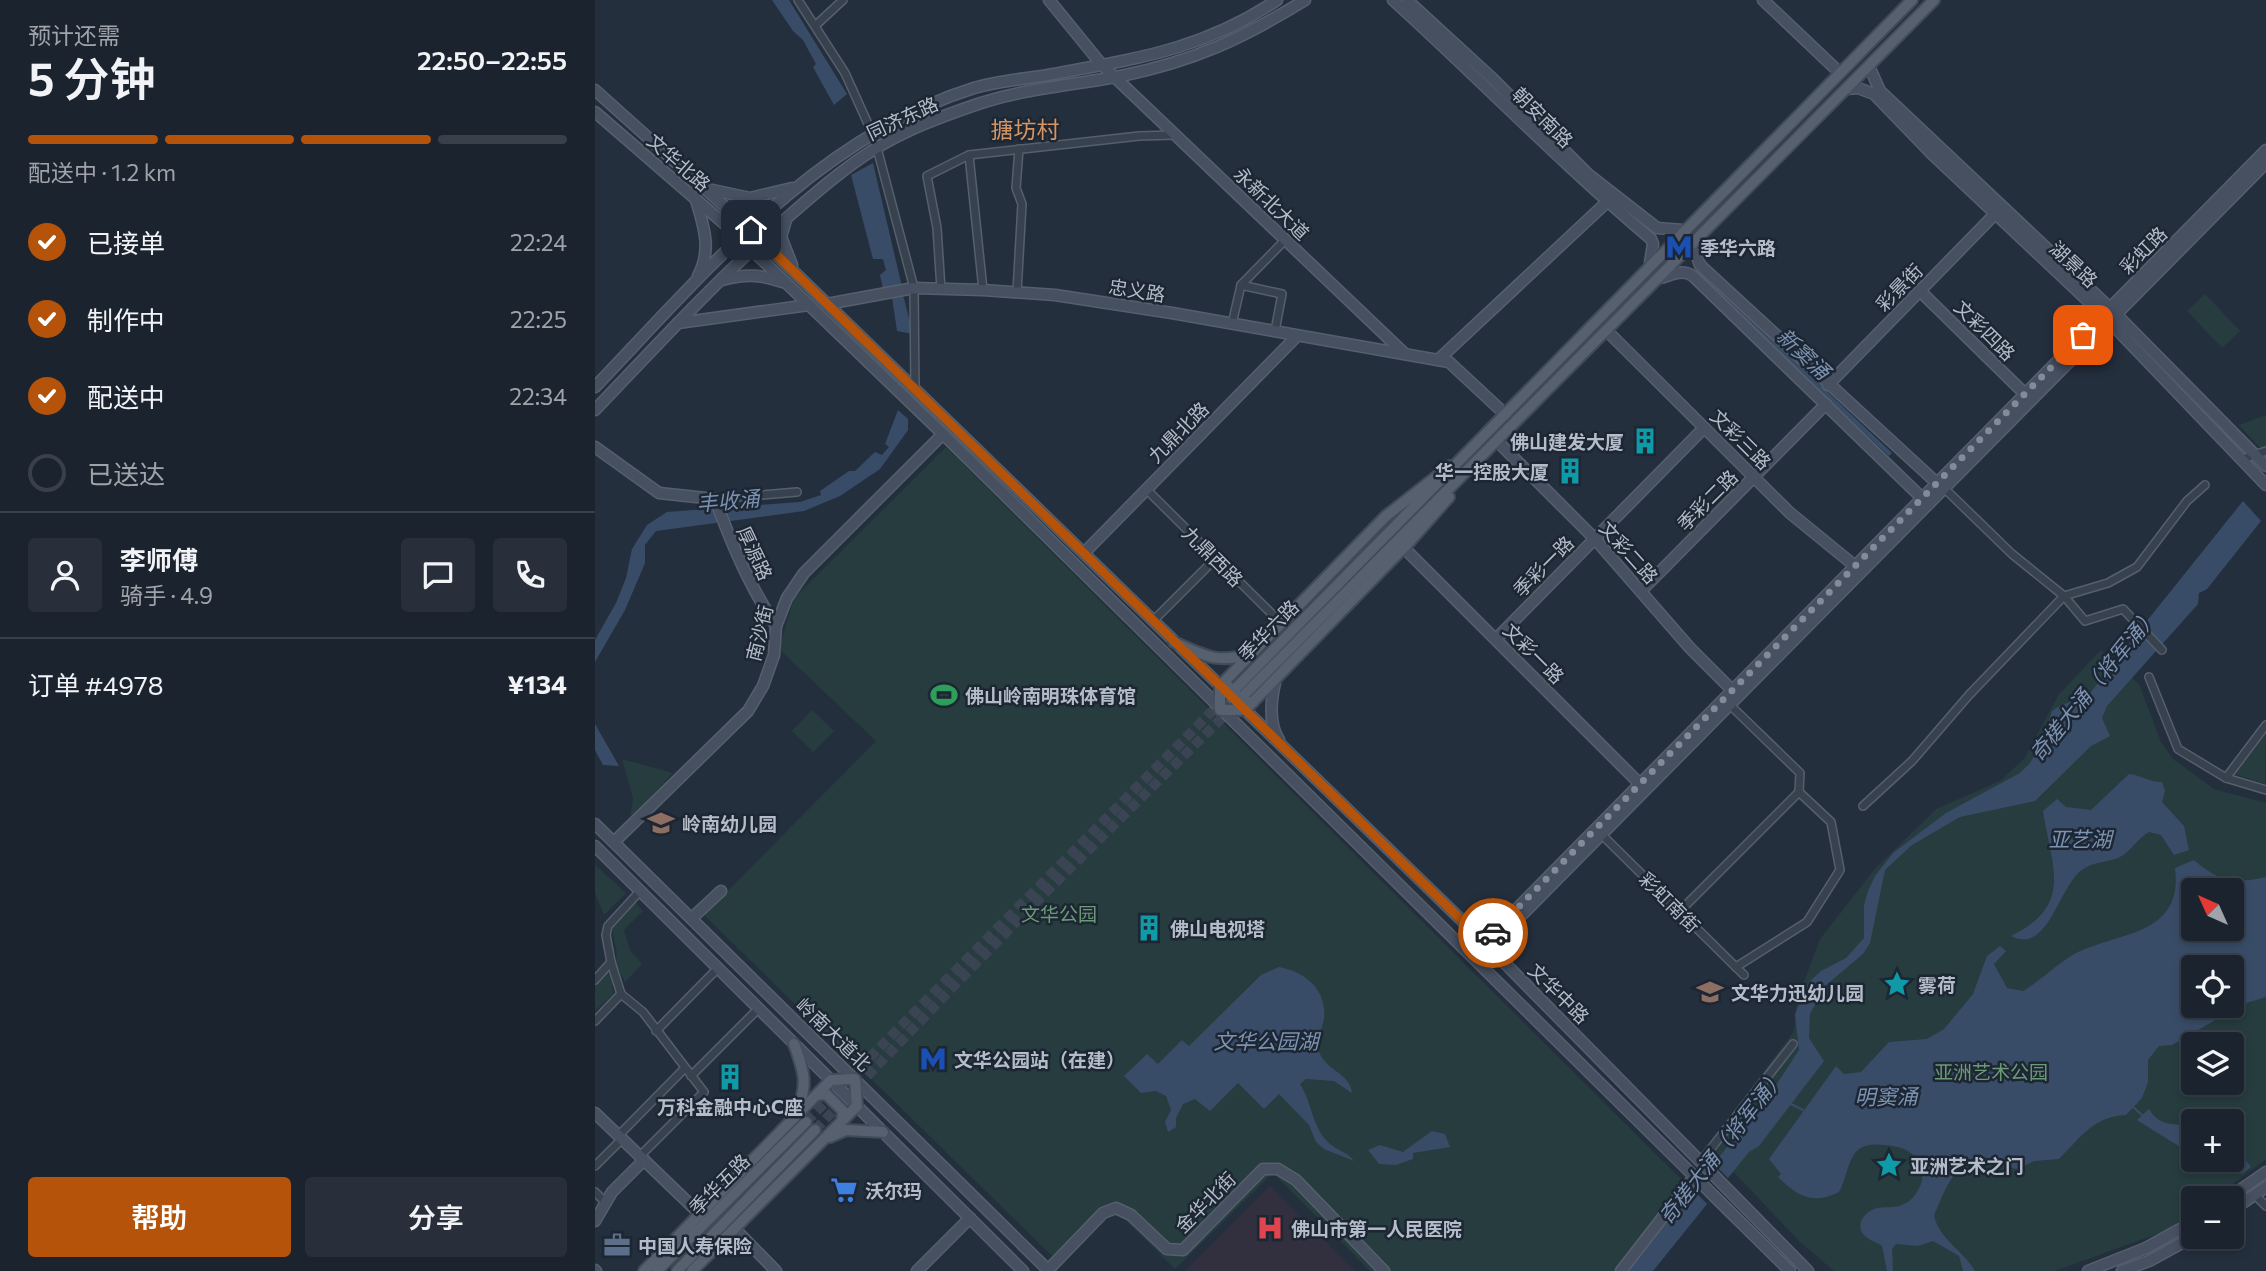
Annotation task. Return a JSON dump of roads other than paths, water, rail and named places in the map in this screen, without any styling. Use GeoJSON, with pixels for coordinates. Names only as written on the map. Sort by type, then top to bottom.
{"type":"FeatureCollection","features":[{"type":"Feature","properties":{"kind":"main road","name":"永新北大道"},"geometry":{"type":"LineString","coordinates":[[1049,0],[1114,77],[1405,354]]}},
{"type":"Feature","properties":{"kind":"main road","name":"同济东路"},"geometry":{"type":"LineString","coordinates":[[595,387],[751,230],[845,150],[907,116],[975,88],[1102,65],[1196,43],[1241,24],[1277,0]]}},
{"type":"Feature","properties":{"kind":"main road","name":"同济东路"},"geometry":{"type":"LineString","coordinates":[[595,410],[762,240],[856,161],[877,148],[912,129],[978,104],[1114,77],[1202,55],[1249,35],[1305,0]]}},
{"type":"Feature","properties":{"kind":"main road","name":"朝安南路"},"geometry":{"type":"LineString","coordinates":[[1393,0],[1607,202],[1651,239],[1653,244],[1650,263]]}},
{"type":"Feature","properties":{"kind":"main road","name":"朝安南路"},"geometry":{"type":"LineString","coordinates":[[1407,0],[1600,184],[1657,228],[1683,230]]}},
{"type":"Feature","properties":{"kind":"main road"},"geometry":{"type":"LineString","coordinates":[[1763,0],[1840,73]]}},
{"type":"Feature","properties":{"kind":"main road","name":"季华六路"},"geometry":{"type":"LineString","coordinates":[[1245,698],[1650,263],[1912,0]]}},
{"type":"Feature","properties":{"kind":"main road","name":"季华六路"},"geometry":{"type":"LineString","coordinates":[[1471,458],[1497,441],[1934,0]]}},
{"type":"Feature","properties":{"kind":"main road","name":"湖景路"},"geometry":{"type":"LineString","coordinates":[[1869,66],[1880,91],[2109,315],[2266,485]]}},
{"type":"Feature","properties":{"kind":"main road","name":"湖景路"},"geometry":{"type":"LineString","coordinates":[[1846,89],[1858,88],[1874,94],[1995,214],[2261,453],[2266,466]]}},
{"type":"Feature","properties":{"kind":"main road","name":"文华北路"},"geometry":{"type":"LineString","coordinates":[[595,90],[762,240],[1174,642],[1223,682]]}},
{"type":"Feature","properties":{"kind":"main road","name":"文华北路"},"geometry":{"type":"LineString","coordinates":[[595,112],[752,250],[943,433],[1220,710]]}},
{"type":"Feature","properties":{"kind":"main road","name":"彩虹路"},"geometry":{"type":"LineString","coordinates":[[1487,945],[1730,705],[2266,150]]}},
{"type":"Feature","properties":{"kind":"main road","name":"彩虹路"},"geometry":{"type":"LineString","coordinates":[[1599,832],[1640,784],[1922,498],[1940,488],[2025,394],[2266,163]]}},
{"type":"Feature","properties":{"kind":"main road"},"geometry":{"type":"LineString","coordinates":[[705,188],[750,198],[802,184]]}},
{"type":"Feature","properties":{"kind":"main road"},"geometry":{"type":"LineString","coordinates":[[694,285],[706,262],[707,235],[696,200]]}},
{"type":"Feature","properties":{"kind":"main road"},"geometry":{"type":"LineString","coordinates":[[1439,360],[1607,202]]}},
{"type":"Feature","properties":{"kind":"main road","name":"彩景街"},"geometry":{"type":"LineString","coordinates":[[1828,385],[1995,214]]}},
{"type":"Feature","properties":{"kind":"main road"},"geometry":{"type":"LineString","coordinates":[[786,219],[781,237],[797,275]]}},
{"type":"Feature","properties":{"kind":"main road"},"geometry":{"type":"LineString","coordinates":[[1693,246],[1703,268]]}},
{"type":"Feature","properties":{"kind":"main road"},"geometry":{"type":"LineString","coordinates":[[1693,276],[1692,265],[1698,264],[1940,488]]}},
{"type":"Feature","properties":{"kind":"main road"},"geometry":{"type":"LineString","coordinates":[[1661,278],[1687,272],[1693,276],[1922,498]]}},
{"type":"Feature","properties":{"kind":"main road"},"geometry":{"type":"LineString","coordinates":[[719,281],[744,274],[764,275],[788,285]]}},
{"type":"Feature","properties":{"kind":"main road","name":"忠义路"},"geometry":{"type":"LineString","coordinates":[[827,304],[912,289],[1055,295],[1449,362],[1506,415]]}},
{"type":"Feature","properties":{"kind":"main road","name":"文彩四路"},"geometry":{"type":"LineString","coordinates":[[1920,291],[2025,394]]}},
{"type":"Feature","properties":{"kind":"main road"},"geometry":{"type":"LineString","coordinates":[[678,323],[809,305]]}},
{"type":"Feature","properties":{"kind":"main road","name":"文彩三路"},"geometry":{"type":"LineString","coordinates":[[1607,331],[1790,513],[1855,566]]}},
{"type":"Feature","properties":{"kind":"main road","name":"九鼎北路"},"geometry":{"type":"LineString","coordinates":[[1084,553],[1297,336]]}},
{"type":"Feature","properties":{"kind":"main road","name":"季彩二路"},"geometry":{"type":"LineString","coordinates":[[1642,590],[1826,404]]}},
{"type":"Feature","properties":{"kind":"main road","name":"季彩一路"},"geometry":{"type":"LineString","coordinates":[[1496,639],[1704,428]]}},
{"type":"Feature","properties":{"kind":"main road","name":"南沙街"},"geometry":{"type":"LineString","coordinates":[[614,842],[748,711],[763,687],[774,655],[776,626],[787,598],[804,573],[943,433]]}},
{"type":"Feature","properties":{"kind":"main road","name":"文彩二路"},"geometry":{"type":"LineString","coordinates":[[1497,441],[1595,539],[1690,648],[1733,690]]}},
{"type":"Feature","properties":{"kind":"main road"},"geometry":{"type":"LineString","coordinates":[[1882,459],[1895,457],[1892,445]]}},
{"type":"Feature","properties":{"kind":"main road"},"geometry":{"type":"LineString","coordinates":[[595,447],[659,493],[717,503]]}},
{"type":"Feature","properties":{"kind":"main road"},"geometry":{"type":"LineString","coordinates":[[1220,710],[1276,679],[1404,548],[1471,458]]}},
{"type":"Feature","properties":{"kind":"main road"},"geometry":{"type":"LineString","coordinates":[[1220,710],[1223,682],[1399,504],[1471,458]]}},
{"type":"Feature","properties":{"kind":"main road","name":"厚源路"},"geometry":{"type":"LineString","coordinates":[[717,503],[724,529],[753,591],[776,626]]}},
{"type":"Feature","properties":{"kind":"main road","name":"文彩一路"},"geometry":{"type":"LineString","coordinates":[[1404,548],[1640,784]]}},
{"type":"Feature","properties":{"kind":"main road"},"geometry":{"type":"LineString","coordinates":[[1174,642],[1210,659],[1224,661],[1253,652]]}},
{"type":"Feature","properties":{"kind":"main road"},"geometry":{"type":"LineString","coordinates":[[1276,679],[1272,696],[1272,719],[1276,736],[1288,752]]}},
{"type":"Feature","properties":{"kind":"main road"},"geometry":{"type":"LineString","coordinates":[[1223,682],[1244,702],[1245,698]]}},
{"type":"Feature","properties":{"kind":"main road","name":"文华中路"},"geometry":{"type":"LineString","coordinates":[[1245,698],[1288,752],[1487,945],[1706,1164],[1808,1271]]}},
{"type":"Feature","properties":{"kind":"main road","name":"文华中路"},"geometry":{"type":"LineString","coordinates":[[1220,710],[1790,1271]]}},
{"type":"Feature","properties":{"kind":"main road","name":"岭南大道北"},"geometry":{"type":"LineString","coordinates":[[595,824],[1048,1270]]}},
{"type":"Feature","properties":{"kind":"main road","name":"岭南大道北"},"geometry":{"type":"LineString","coordinates":[[595,846],[1023,1271]]}},
{"type":"Feature","properties":{"kind":"main road"},"geometry":{"type":"LineString","coordinates":[[692,918],[721,891]]}},
{"type":"Feature","properties":{"kind":"main road"},"geometry":{"type":"LineString","coordinates":[[793,1119],[805,1093],[804,1073],[794,1044]]}},
{"type":"Feature","properties":{"kind":"main road"},"geometry":{"type":"LineString","coordinates":[[644,1271],[831,1080],[855,1079],[856,1106],[692,1271]]}},
{"type":"Feature","properties":{"kind":"main road"},"geometry":{"type":"LineString","coordinates":[[817,1095],[826,1094],[843,1111],[842,1120]]}},
{"type":"Feature","properties":{"kind":"main road"},"geometry":{"type":"LineString","coordinates":[[595,1114],[700,1214]]}},
{"type":"Feature","properties":{"kind":"main road","name":"季华五路"},"geometry":{"type":"LineString","coordinates":[[657,1271],[806,1122]]}},
{"type":"Feature","properties":{"kind":"main road","name":"季华五路"},"geometry":{"type":"LineString","coordinates":[[677,1271],[815,1130]]}},
{"type":"Feature","properties":{"kind":"main road"},"geometry":{"type":"LineString","coordinates":[[821,1141],[846,1130],[883,1132]]}},
{"type":"Feature","properties":{"kind":"main road"},"geometry":{"type":"LineString","coordinates":[[595,1221],[605,1202],[642,1158]]}},
{"type":"Feature","properties":{"kind":"main road","name":"金华北街"},"geometry":{"type":"LineString","coordinates":[[1048,1270],[1110,1209],[1126,1212],[1167,1250],[1183,1250],[1263,1168],[1278,1169],[1296,1180],[1384,1271]]}},
{"type":"Feature","properties":{"kind":"main road"},"geometry":{"type":"LineString","coordinates":[[2244,1187],[2266,1172]]}},
{"type":"Feature","properties":{"kind":"main road"},"geometry":{"type":"LineString","coordinates":[[1621,1271],[1696,1179]]}},
{"type":"Feature","properties":{"kind":"main road"},"geometry":{"type":"LineString","coordinates":[[2244,1202],[2266,1187]]}},
{"type":"Feature","properties":{"kind":"main road"},"geometry":{"type":"LineString","coordinates":[[917,1271],[969,1218]]}},
{"type":"Feature","properties":{"kind":"main road"},"geometry":{"type":"LineString","coordinates":[[735,1229],[776,1271]]}},
{"type":"Feature","properties":{"kind":"main road"},"geometry":{"type":"LineString","coordinates":[[2088,1271],[2146,1248],[2181,1229]]}},
{"type":"Feature","properties":{"kind":"main road"},"geometry":{"type":"LineString","coordinates":[[2122,1271],[2181,1244]]}},
{"type":"Feature","properties":{"kind":"street"},"geometry":{"type":"LineString","coordinates":[[798,0],[845,73],[873,135]]}},
{"type":"Feature","properties":{"kind":"street"},"geometry":{"type":"LineString","coordinates":[[816,25],[843,0]]}},
{"type":"Feature","properties":{"kind":"street"},"geometry":{"type":"LineString","coordinates":[[941,289],[937,228],[927,176],[969,155],[1139,135],[1175,135]]}},
{"type":"Feature","properties":{"kind":"street"},"geometry":{"type":"LineString","coordinates":[[877,148],[912,289],[915,389]]}},
{"type":"Feature","properties":{"kind":"street"},"geometry":{"type":"LineString","coordinates":[[1017,292],[1022,204],[1016,188],[1019,149]]}},
{"type":"Feature","properties":{"kind":"street"},"geometry":{"type":"LineString","coordinates":[[969,155],[983,290]]}},
{"type":"Feature","properties":{"kind":"street"},"geometry":{"type":"LineString","coordinates":[[1232,324],[1241,285],[1285,240]]}},
{"type":"Feature","properties":{"kind":"street"},"geometry":{"type":"LineString","coordinates":[[1241,285],[1282,294],[1275,331]]}},
{"type":"Feature","properties":{"kind":"street"},"geometry":{"type":"LineString","coordinates":[[2243,459],[2261,453]]}},
{"type":"Feature","properties":{"kind":"street"},"geometry":{"type":"LineString","coordinates":[[1863,806],[1912,761],[1969,695],[2064,596],[2108,583],[2137,567],[2187,501],[2205,485]]}},
{"type":"Feature","properties":{"kind":"street"},"geometry":{"type":"LineString","coordinates":[[1940,488],[2012,554],[2064,596],[2085,621],[2123,610],[2161,649]]}},
{"type":"Feature","properties":{"kind":"street","name":"九鼎西路"},"geometry":{"type":"LineString","coordinates":[[1146,489],[1281,624]]}},
{"type":"Feature","properties":{"kind":"street"},"geometry":{"type":"LineString","coordinates":[[717,503],[797,492]]}},
{"type":"Feature","properties":{"kind":"street"},"geometry":{"type":"LineString","coordinates":[[1153,621],[1216,558]]}},
{"type":"Feature","properties":{"kind":"street"},"geometry":{"type":"LineString","coordinates":[[2149,677],[2178,749],[2226,778],[2266,790]]}},
{"type":"Feature","properties":{"kind":"street"},"geometry":{"type":"LineString","coordinates":[[1686,905],[1799,792],[1800,773],[1730,705]]}},
{"type":"Feature","properties":{"kind":"street"},"geometry":{"type":"LineString","coordinates":[[2226,778],[2266,724]]}},
{"type":"Feature","properties":{"kind":"street"},"geometry":{"type":"LineString","coordinates":[[1735,967],[1807,922],[1840,870],[1831,822],[1799,792]]}},
{"type":"Feature","properties":{"kind":"street","name":"彩虹南街"},"geometry":{"type":"LineString","coordinates":[[1599,832],[1744,975]]}},
{"type":"Feature","properties":{"kind":"street"},"geometry":{"type":"LineString","coordinates":[[640,891],[608,926],[606,936],[621,994],[643,1012],[704,1092],[642,1158]]}},
{"type":"Feature","properties":{"kind":"street"},"geometry":{"type":"LineString","coordinates":[[595,981],[611,962]]}},
{"type":"Feature","properties":{"kind":"street"},"geometry":{"type":"LineString","coordinates":[[656,1031],[718,968]]}},
{"type":"Feature","properties":{"kind":"street"},"geometry":{"type":"LineString","coordinates":[[595,1021],[621,994]]}},
{"type":"Feature","properties":{"kind":"street"},"geometry":{"type":"LineString","coordinates":[[691,1076],[759,1008]]}},
{"type":"Feature","properties":{"kind":"street"},"geometry":{"type":"LineString","coordinates":[[1706,1164],[1793,1044]]}},
{"type":"Feature","properties":{"kind":"street"},"geometry":{"type":"LineString","coordinates":[[595,1166],[684,1069]]}},
{"type":"Feature","properties":{"kind":"street"},"geometry":{"type":"LineString","coordinates":[[595,1192],[605,1202]]}},
{"type":"Feature","properties":{"kind":"street"},"geometry":{"type":"LineString","coordinates":[[2255,1195],[2266,1206]]}},
{"type":"Feature","properties":{"kind":"water"},"geometry":{"type":"Polygon","coordinates":[[[772,0],[789,0],[847,94],[834,105],[813,67],[816,64],[803,40],[793,31],[772,0]]]}},
{"type":"Feature","properties":{"kind":"water"},"geometry":{"type":"Polygon","coordinates":[[[873,163],[902,287],[883,289],[880,275],[886,270],[883,259],[873,259],[851,175],[873,163]]]}},
{"type":"Feature","properties":{"kind":"water"},"geometry":{"type":"Polygon","coordinates":[[[1699,270],[1892,453],[1889,456],[1696,273],[1699,270]]]}},
{"type":"Feature","properties":{"kind":"water"},"geometry":{"type":"Polygon","coordinates":[[[903,295],[913,334],[897,331],[892,297],[903,295]]]}},
{"type":"Feature","properties":{"kind":"water"},"geometry":{"type":"Polygon","coordinates":[[[898,410],[908,419],[908,430],[880,469],[840,496],[804,511],[656,531],[645,545],[645,563],[625,610],[595,662],[595,640],[616,603],[626,578],[632,549],[647,525],[667,512],[800,502],[821,495],[820,491],[849,471],[855,471],[875,452],[882,455],[889,447],[885,444],[898,410]]]}},
{"type":"Feature","properties":{"kind":"water"},"geometry":{"type":"Polygon","coordinates":[[[2243,501],[2261,521],[2207,589],[2199,593],[2198,604],[2107,706],[2102,718],[2110,736],[2091,746],[2035,801],[1960,817],[1912,845],[1885,870],[1870,943],[1863,954],[1825,986],[1810,1014],[1809,1038],[1824,1061],[1759,1146],[1749,1152],[1653,1271],[1627,1271],[1773,1090],[1799,1050],[1795,1014],[1808,983],[1821,971],[1846,958],[1864,938],[1864,905],[1868,891],[1875,876],[1893,853],[1946,813],[2020,773],[2030,763],[2043,741],[2052,711],[2061,705],[2087,697],[2101,679],[2112,675],[2117,661],[2134,637],[2243,501]]]}},
{"type":"Feature","properties":{"kind":"water"},"geometry":{"type":"Polygon","coordinates":[[[595,724],[619,766],[603,765],[595,750],[595,724]]]}},
{"type":"Feature","properties":{"kind":"water","name":"亚艺湖"},"geometry":{"type":"Polygon","coordinates":[[[2129,774],[2162,782],[2165,791],[2162,802],[2184,826],[2189,850],[2174,855],[2161,835],[2149,832],[2120,857],[2083,869],[2074,878],[2044,928],[2035,936],[2024,939],[2011,936],[2031,924],[2044,911],[2051,897],[2053,866],[2043,811],[2057,799],[2066,807],[2091,810],[2129,774]]]}},
{"type":"Feature","properties":{"kind":"water"},"geometry":{"type":"Polygon","coordinates":[[[2194,860],[2223,878],[2181,878],[2181,942],[2243,942],[2244,880],[2266,877],[2266,997],[2244,1004],[2244,955],[2181,955],[2181,1018],[2219,1018],[2195,1032],[2181,1032],[2181,1040],[2172,1045],[2159,1046],[2148,1060],[2148,1082],[2142,1098],[2126,1115],[2105,1119],[2096,1124],[2059,1159],[2034,1161],[2018,1169],[1981,1157],[1964,1164],[1951,1179],[1934,1216],[1941,1232],[1975,1271],[1963,1271],[1959,1256],[1933,1241],[1918,1246],[1896,1244],[1892,1249],[1893,1271],[1887,1271],[1882,1246],[1861,1231],[1861,1222],[1869,1212],[1878,1208],[1901,1206],[1918,1190],[1922,1180],[1921,1169],[1916,1158],[1906,1150],[1884,1145],[1863,1147],[1856,1151],[1852,1158],[1839,1192],[1821,1198],[1799,1194],[1778,1177],[1781,1174],[1769,1159],[1836,1066],[1844,1074],[1861,1072],[1889,1042],[1927,1039],[1944,1029],[1973,994],[1987,956],[2000,946],[2006,951],[1994,964],[2007,988],[2023,991],[2071,956],[2143,929],[2157,920],[2169,908],[2175,891],[2175,868],[2194,860]]]}},
{"type":"Feature","properties":{"kind":"water","name":"文华公园湖"},"geometry":{"type":"Polygon","coordinates":[[[1279,967],[1305,978],[1322,999],[1324,1019],[1318,1042],[1319,1051],[1325,1061],[1347,1081],[1352,1093],[1334,1081],[1306,1079],[1300,1084],[1322,1135],[1354,1161],[1324,1149],[1316,1142],[1309,1125],[1279,1094],[1264,1109],[1238,1083],[1210,1111],[1195,1099],[1183,1104],[1176,1118],[1176,1127],[1168,1132],[1165,1122],[1171,1110],[1166,1096],[1156,1091],[1141,1093],[1124,1076],[1147,1054],[1158,1064],[1182,1040],[1189,1046],[1261,975],[1279,967]]]}},
{"type":"Feature","properties":{"kind":"water"},"geometry":{"type":"Polygon","coordinates":[[[2149,1109],[2163,1122],[2181,1125],[2181,1148],[2137,1120],[2149,1109]]]}},
{"type":"Feature","properties":{"kind":"water"},"geometry":{"type":"Polygon","coordinates":[[[1432,1131],[1445,1134],[1450,1147],[1413,1153],[1413,1159],[1396,1165],[1379,1164],[1368,1150],[1380,1145],[1403,1152],[1432,1131]]]}},
{"type":"Feature","properties":{"kind":"water"},"geometry":{"type":"Polygon","coordinates":[[[2244,1158],[2251,1167],[2242,1174],[2240,1172],[2244,1172],[2244,1158]]]}},
{"type":"Feature","properties":{"kind":"waterway","name":"明窦涌"},"geometry":{"type":"LineString","coordinates":[[1789,1103],[1803,1110]]}},
{"type":"Feature","properties":{"kind":"waterway","name":"明窦涌"},"geometry":{"type":"LineString","coordinates":[[2133,1107],[2142,1115]]}},
{"type":"Feature","properties":{"kind":"tunnel"},"geometry":{"type":"LineString","coordinates":[[806,1122],[1222,701]]}},
{"type":"Feature","properties":{"kind":"tunnel"},"geometry":{"type":"LineString","coordinates":[[815,1130],[1020,918],[1231,709]]}},
{"type":"Feature","properties":{"kind":"place","name":"季华六路"},"geometry":{"type":"Point","coordinates":[1679,247]}},
{"type":"Feature","properties":{"kind":"place","name":"佛山建发大厦"},"geometry":{"type":"Point","coordinates":[1645,441]}},
{"type":"Feature","properties":{"kind":"place","name":"华一控股大厦"},"geometry":{"type":"Point","coordinates":[1570,471]}},
{"type":"Feature","properties":{"kind":"place","name":"佛山岭南明珠体育馆"},"geometry":{"type":"Point","coordinates":[944,695]}},
{"type":"Feature","properties":{"kind":"place","name":"岭南幼儿园"},"geometry":{"type":"Point","coordinates":[661,823]}},
{"type":"Feature","properties":{"kind":"place","name":"佛山电视塔"},"geometry":{"type":"Point","coordinates":[1149,928]}},
{"type":"Feature","properties":{"kind":"place","name":"雾荷"},"geometry":{"type":"Point","coordinates":[1897,984]}},
{"type":"Feature","properties":{"kind":"place","name":"文华力迅幼儿园"},"geometry":{"type":"Point","coordinates":[1710,992]}},
{"type":"Feature","properties":{"kind":"place","name":"文华公园站（在建）"},"geometry":{"type":"Point","coordinates":[933,1059]}},
{"type":"Feature","properties":{"kind":"place","name":"万科金融中心C座"},"geometry":{"type":"Point","coordinates":[730,1077]}},
{"type":"Feature","properties":{"kind":"place","name":"亚洲艺术之门"},"geometry":{"type":"Point","coordinates":[1889,1165]}},
{"type":"Feature","properties":{"kind":"place","name":"沃尔玛"},"geometry":{"type":"Point","coordinates":[844,1190]}},
{"type":"Feature","properties":{"kind":"place","name":"佛山市第一人民医院"},"geometry":{"type":"Point","coordinates":[1270,1228]}},
{"type":"Feature","properties":{"kind":"place","name":"中国人寿保险"},"geometry":{"type":"Point","coordinates":[617,1245]}},
{"type":"Feature","properties":{"kind":"district","name":"搪坊村"},"geometry":{"type":"Point","coordinates":[1025,129]}},
{"type":"Feature","properties":{"kind":"water label","name":"新窦涌"},"geometry":{"type":"Point","coordinates":[1804,353]}},
{"type":"Feature","properties":{"kind":"water label","name":"丰收涌"},"geometry":{"type":"Point","coordinates":[728,500]}},
{"type":"Feature","properties":{"kind":"water label","name":"奇槎大涌（将军涌）"},"geometry":{"type":"Point","coordinates":[2093,684]}},
{"type":"Feature","properties":{"kind":"water label","name":"奇槎大涌（将军涌）"},"geometry":{"type":"Point","coordinates":[1721,1146]}},
{"type":"Feature","properties":{"kind":"park label","name":"文华公园"},"geometry":{"type":"Point","coordinates":[1059,913]}},
{"type":"Feature","properties":{"kind":"park label","name":"亚洲艺术公园"},"geometry":{"type":"Point","coordinates":[1991,1071]}}]}
